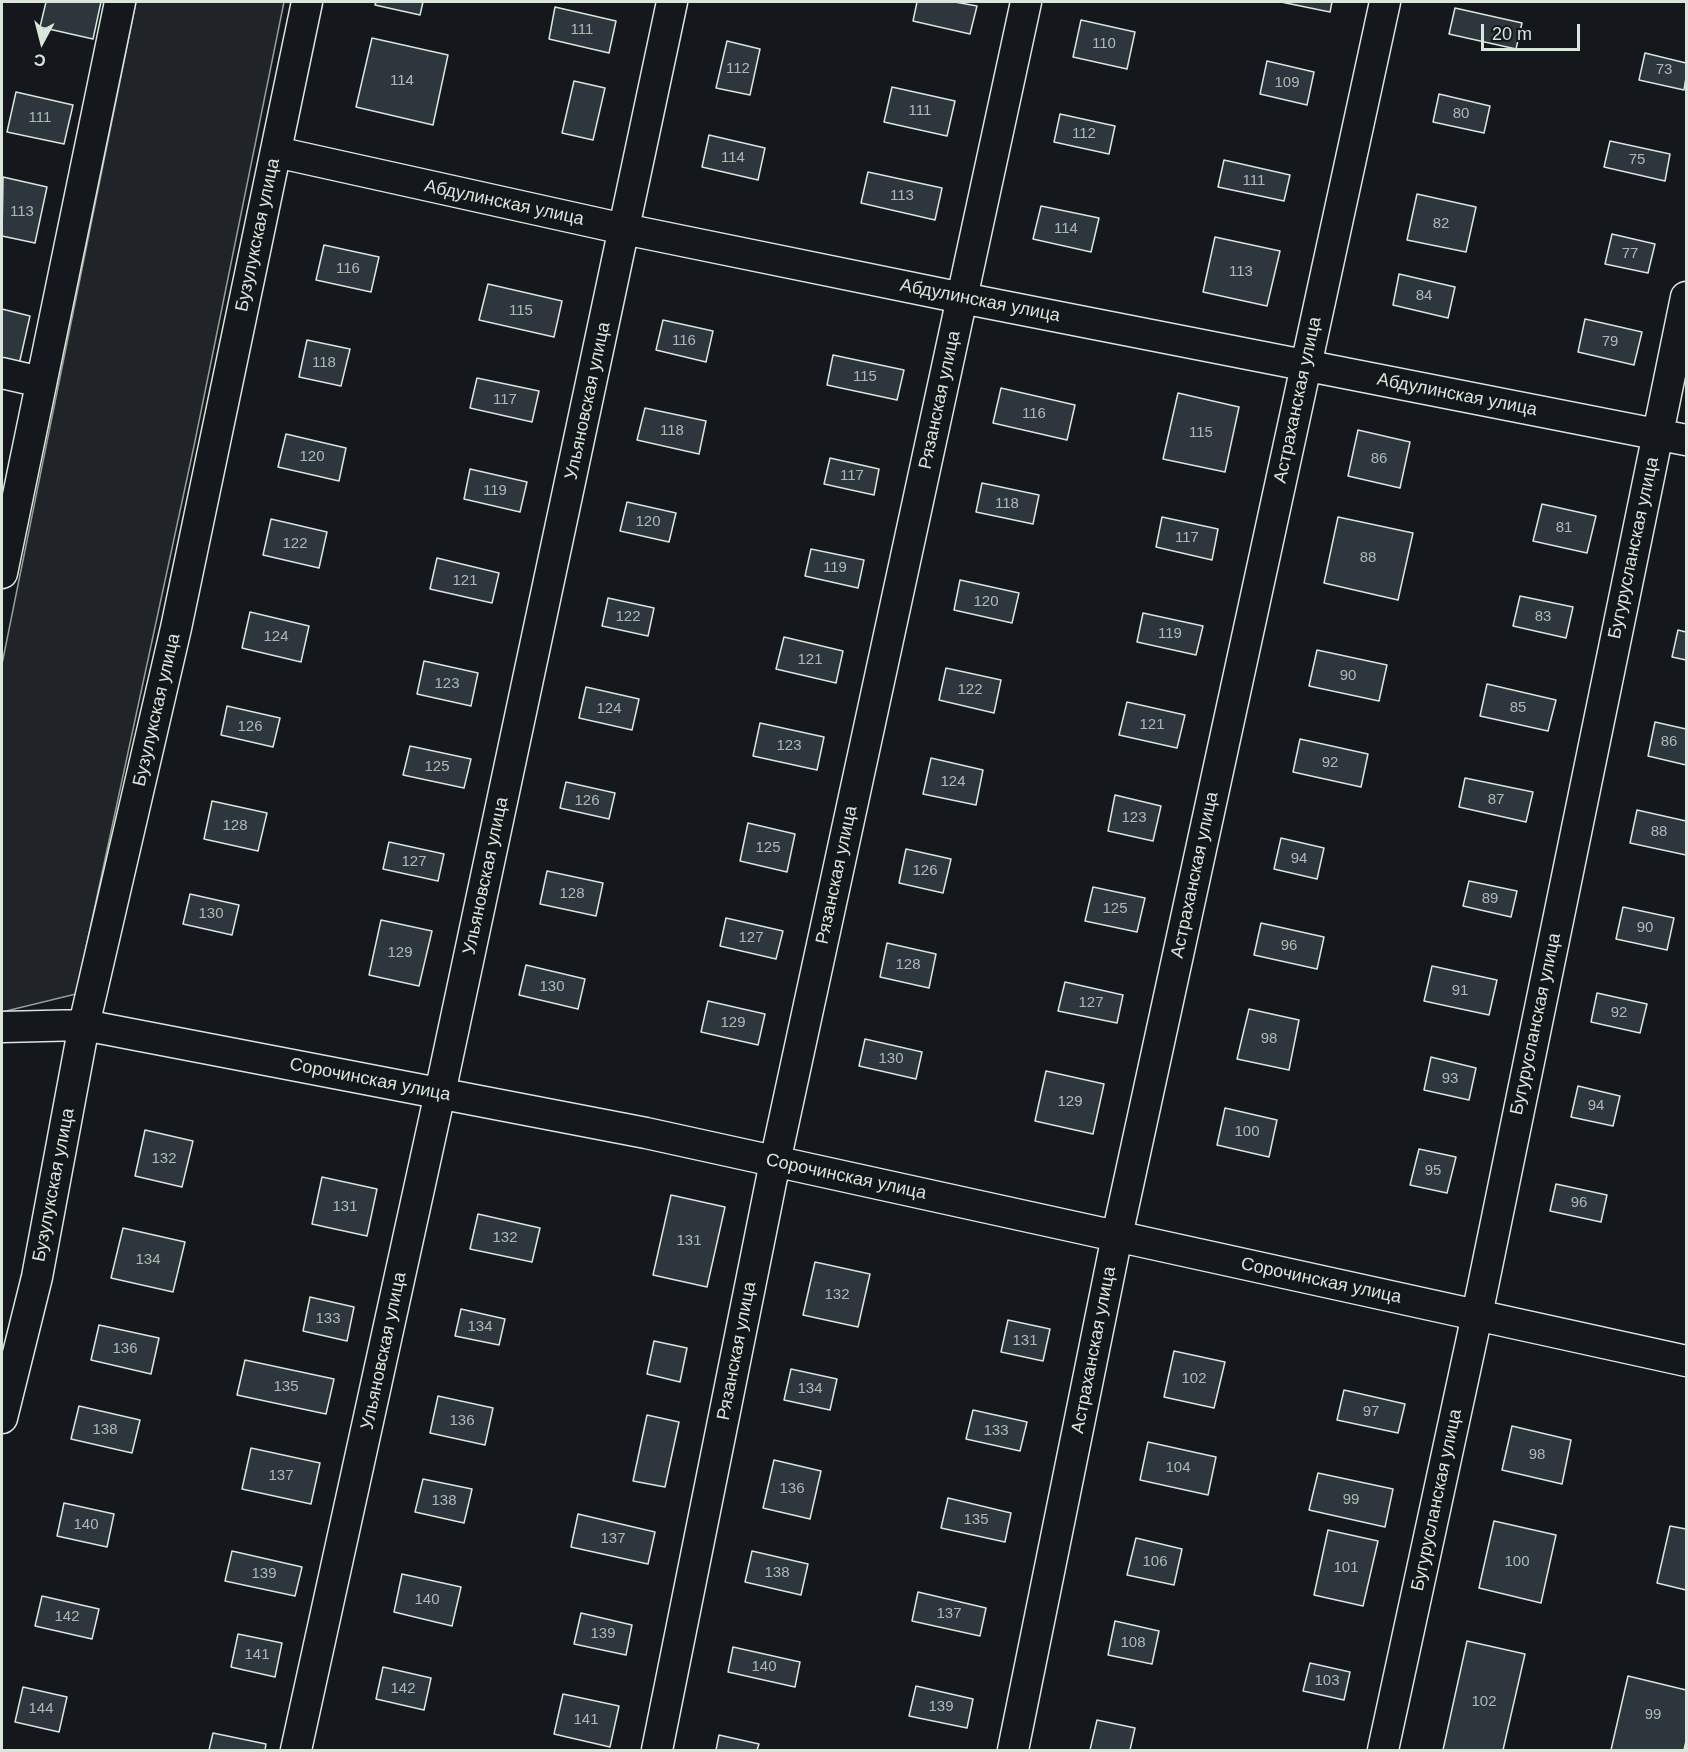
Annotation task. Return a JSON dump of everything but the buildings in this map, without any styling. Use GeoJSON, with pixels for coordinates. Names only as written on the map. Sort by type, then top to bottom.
{"type":"FeatureCollection","features":[{"type":"Feature","properties":{"kind":"street"},"geometry":{"type":"LineString","coordinates":[[2,573],[120,2]]}},
{"type":"Feature","properties":{"kind":"street","name":"Бузулукская улица"},"geometry":{"type":"LineString","coordinates":[[2,1418],[37,1277],[84,1025],[176,628],[308,2]]}},
{"type":"Feature","properties":{"kind":"street","name":"Ульяновская улица"},"geometry":{"type":"LineString","coordinates":[[296,1750],[440,1093],[672,2]]}},
{"type":"Feature","properties":{"kind":"street","name":"Рязанская улица"},"geometry":{"type":"LineString","coordinates":[[657,1750],[775,1162],[1026,2]]}},
{"type":"Feature","properties":{"kind":"street","name":"Астраханская улица"},"geometry":{"type":"LineString","coordinates":[[1013,1750],[1117,1236],[1385,2]]}},
{"type":"Feature","properties":{"kind":"street","name":"Абдулинская улица"},"geometry":{"type":"LineString","coordinates":[[276,152],[624,229],[962,298],[1686,440]]}},
{"type":"Feature","properties":{"kind":"street","name":"Бугурусланская улица"},"geometry":{"type":"LineString","coordinates":[[1383,1750],[1477,1315],[1686,297]]}},
{"type":"Feature","properties":{"kind":"street"},"geometry":{"type":"LineString","coordinates":[[2,373],[41,382]]}},
{"type":"Feature","properties":{"kind":"street","name":"Сорочинская улица"},"geometry":{"type":"LineString","coordinates":[[2,1027],[84,1025],[646,1133],[1686,1361]]}},
{"type":"Feature","properties":{"kind":"shaded area"},"geometry":{"type":"Polygon","coordinates":[[[136,2],[284,2],[194,446],[76,994],[2,1012],[2,664],[136,2]]]}}]}
